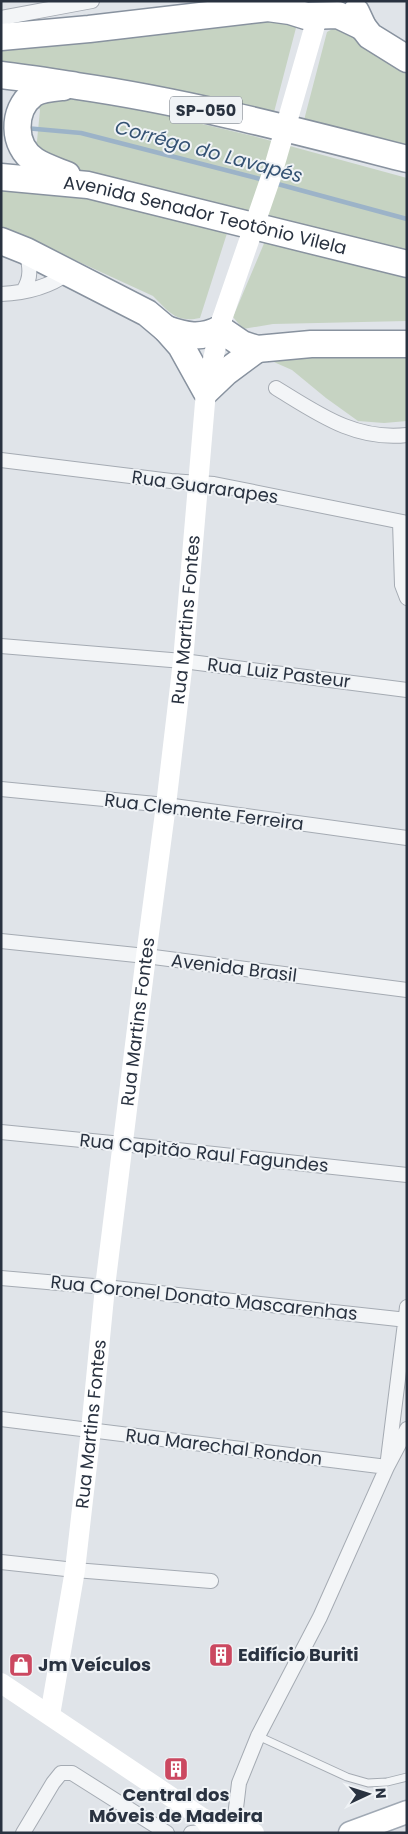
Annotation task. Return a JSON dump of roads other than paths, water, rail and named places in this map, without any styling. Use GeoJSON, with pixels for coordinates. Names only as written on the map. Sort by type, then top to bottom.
{"type":"FeatureCollection","features":[{"type":"Feature","properties":{"kind":"highway"},"geometry":{"type":"LineString","coordinates":[[351,1],[363,27]]}},
{"type":"Feature","properties":{"kind":"highway"},"geometry":{"type":"LineString","coordinates":[[1,37],[89,29],[272,5],[306,16],[317,14],[338,15],[363,27],[379,42],[407,59]]}},
{"type":"Feature","properties":{"kind":"highway","name":"SP-050"},"geometry":{"type":"LineString","coordinates":[[1,75],[116,92],[253,120],[407,159]]}},
{"type":"Feature","properties":{"kind":"highway"},"geometry":{"type":"LineString","coordinates":[[72,85],[34,93],[23,104],[20,111],[17,128],[18,136],[34,161],[88,184]]}},
{"type":"Feature","properties":{"kind":"highway","name":"Avenida Senador Teotônio Vilela"},"geometry":{"type":"LineString","coordinates":[[1,177],[88,184],[407,264]]}},
{"type":"Feature","properties":{"kind":"highway"},"geometry":{"type":"LineString","coordinates":[[1,241],[26,251],[147,313],[166,329],[181,346],[206,391],[226,372],[257,349]]}},
{"type":"Feature","properties":{"kind":"highway"},"geometry":{"type":"LineString","coordinates":[[166,329],[182,335],[196,336],[211,334],[221,324],[242,344],[257,349],[311,344],[407,344]]}},
{"type":"Feature","properties":{"kind":"main road"},"geometry":{"type":"LineString","coordinates":[[350,1833],[407,1812]]}},
{"type":"Feature","properties":{"kind":"street"},"geometry":{"type":"LineString","coordinates":[[1,18],[92,1]]}},
{"type":"Feature","properties":{"kind":"street","name":"Rua Martins Fontes"},"geometry":{"type":"LineString","coordinates":[[50,1715],[75,1570],[122,1144],[166,806],[183,661],[206,391],[221,324],[272,174],[317,14]]}},
{"type":"Feature","properties":{"kind":"street"},"geometry":{"type":"LineString","coordinates":[[23,291],[27,286],[30,276],[26,251]]}},
{"type":"Feature","properties":{"kind":"street"},"geometry":{"type":"LineString","coordinates":[[1,294],[23,291],[58,280],[68,273]]}},
{"type":"Feature","properties":{"kind":"street"},"geometry":{"type":"LineString","coordinates":[[276,388],[336,424],[357,432],[397,436],[407,435]]}},
{"type":"Feature","properties":{"kind":"street","name":"Rua Guararapes"},"geometry":{"type":"LineString","coordinates":[[1,460],[214,484],[339,508],[403,523]]}},
{"type":"Feature","properties":{"kind":"street"},"geometry":{"type":"LineString","coordinates":[[403,523],[402,585],[407,598]]}},
{"type":"Feature","properties":{"kind":"street","name":"Rua Luiz Pasteur"},"geometry":{"type":"LineString","coordinates":[[1,646],[183,661],[407,690]]}},
{"type":"Feature","properties":{"kind":"street","name":"Rua Clemente Ferreira"},"geometry":{"type":"LineString","coordinates":[[1,789],[166,806],[407,838]]}},
{"type":"Feature","properties":{"kind":"street","name":"Avenida Brasil"},"geometry":{"type":"LineString","coordinates":[[1,941],[146,956],[407,990]]}},
{"type":"Feature","properties":{"kind":"street","name":"Rua Capitão Raul Fagundes"},"geometry":{"type":"LineString","coordinates":[[1,1132],[407,1175]]}},
{"type":"Feature","properties":{"kind":"street","name":"Rua Coronel Donato Mascarenhas"},"geometry":{"type":"LineString","coordinates":[[1,1278],[406,1315]]}},
{"type":"Feature","properties":{"kind":"street"},"geometry":{"type":"LineString","coordinates":[[387,1467],[406,1315]]}},
{"type":"Feature","properties":{"kind":"street","name":"Rua Marechal Rondon"},"geometry":{"type":"LineString","coordinates":[[1,1419],[387,1467]]}},
{"type":"Feature","properties":{"kind":"street"},"geometry":{"type":"LineString","coordinates":[[234,1826],[239,1783],[258,1736],[320,1617],[387,1467],[407,1429]]}},
{"type":"Feature","properties":{"kind":"street"},"geometry":{"type":"LineString","coordinates":[[1,1562],[211,1581]]}},
{"type":"Feature","properties":{"kind":"street"},"geometry":{"type":"LineString","coordinates":[[1,1683],[50,1715],[205,1829],[234,1826],[254,1833]]}},
{"type":"Feature","properties":{"kind":"street"},"geometry":{"type":"LineString","coordinates":[[23,1833],[61,1773],[72,1773],[167,1833]]}},
{"type":"Feature","properties":{"kind":"lane"},"geometry":{"type":"LineString","coordinates":[[258,1736],[347,1778],[368,1783],[387,1782],[407,1777]]}},
{"type":"Feature","properties":{"kind":"waterway","name":"Corrégo do Lavapés"},"geometry":{"type":"LineString","coordinates":[[25,128],[81,133],[264,180]]}},
{"type":"Feature","properties":{"kind":"waterway","name":"Corrégo do Lavapés"},"geometry":{"type":"LineString","coordinates":[[274,183],[407,219]]}},
{"type":"Feature","properties":{"kind":"place","name":"Edifício Buriti"},"geometry":{"type":"Point","coordinates":[221,1655]}},
{"type":"Feature","properties":{"kind":"place","name":"Jm Veículos"},"geometry":{"type":"Point","coordinates":[21,1665]}},
{"type":"Feature","properties":{"kind":"place","name":"Central dos Móveis de Madeira"},"geometry":{"type":"Point","coordinates":[176,1769]}}]}
